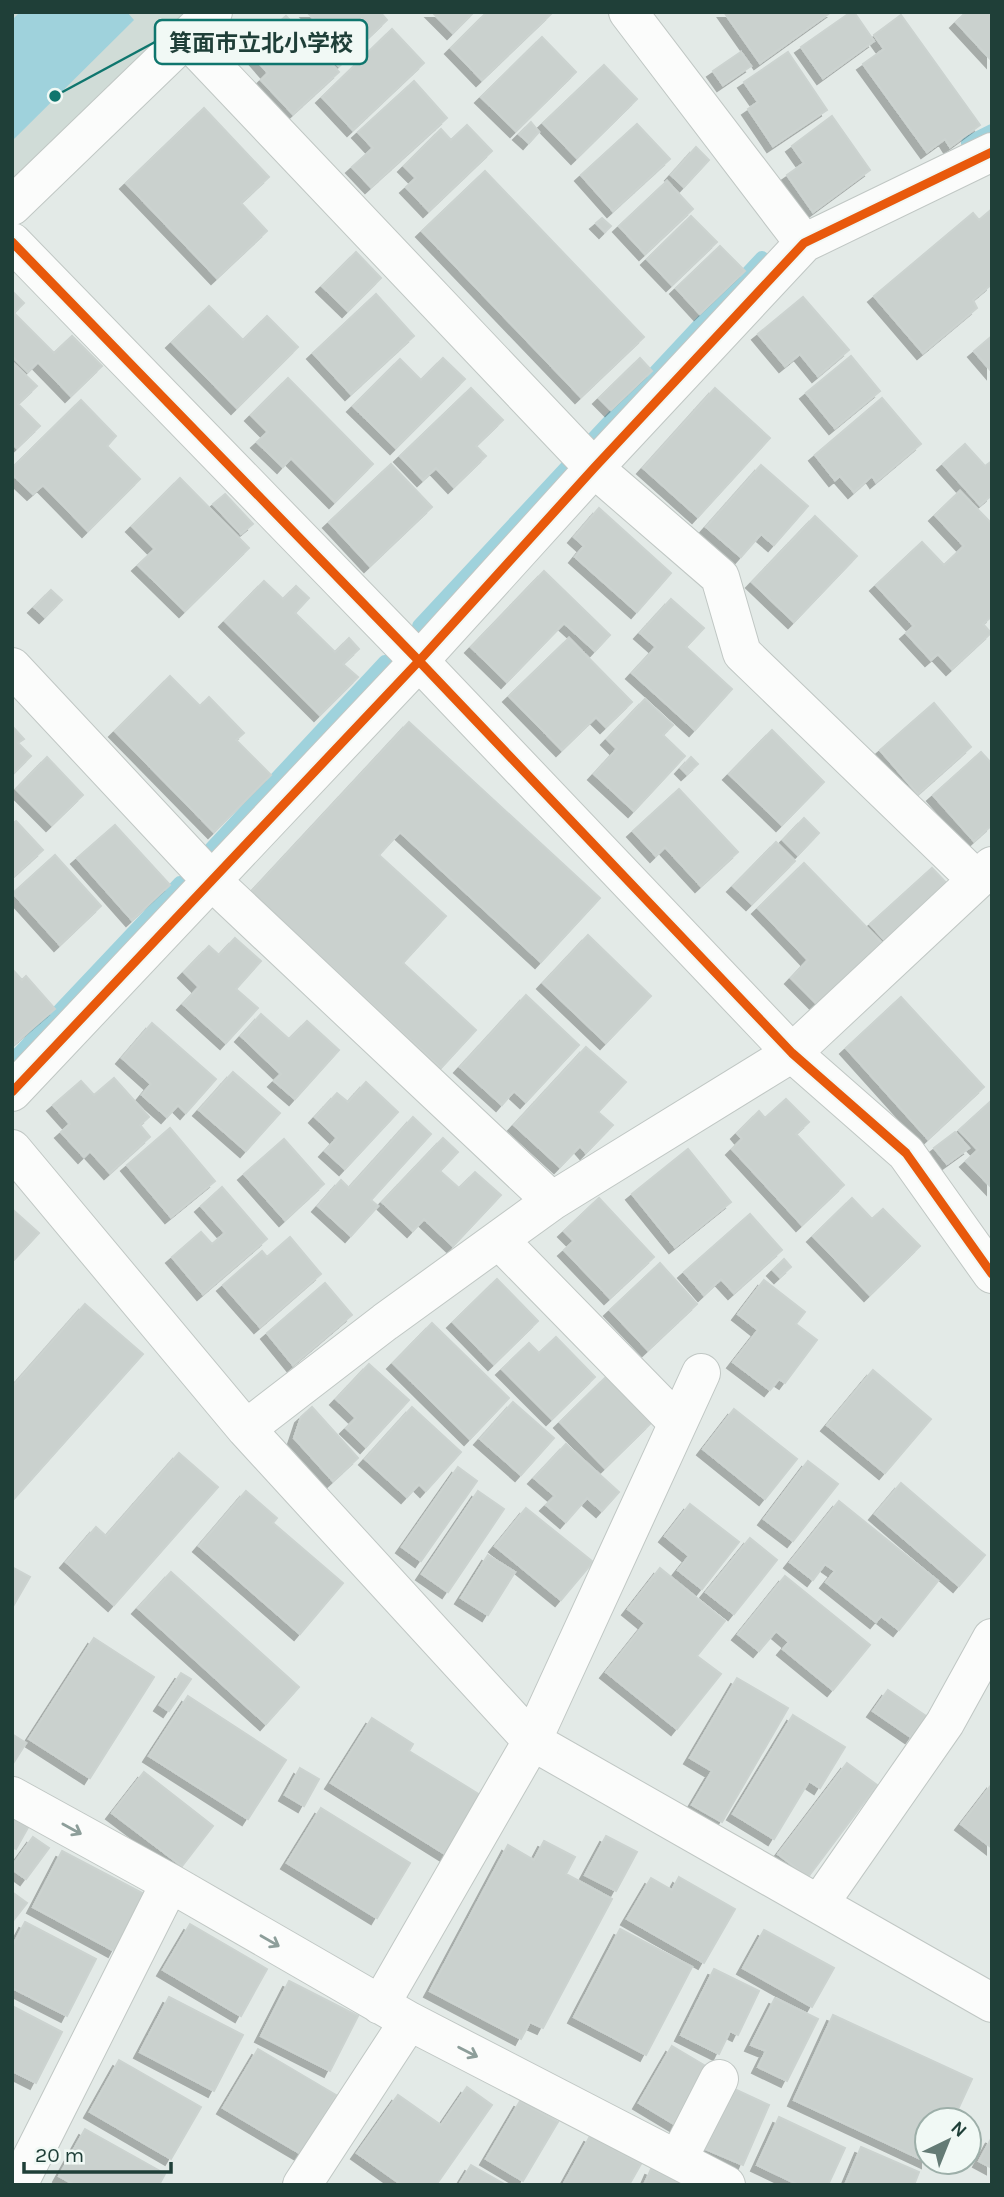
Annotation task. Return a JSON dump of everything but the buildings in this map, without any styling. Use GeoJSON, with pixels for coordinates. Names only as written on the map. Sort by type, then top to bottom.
{"type":"FeatureCollection","features":[{"type":"Feature","properties":{"kind":"street"},"geometry":{"type":"LineString","coordinates":[[12,206],[213,12]]}},
{"type":"Feature","properties":{"kind":"street"},"geometry":{"type":"LineString","coordinates":[[628,12],[804,243]]}},
{"type":"Feature","properties":{"kind":"street"},"geometry":{"type":"LineString","coordinates":[[187,39],[593,468],[720,578],[742,653],[984,873],[792,1053],[552,1201],[385,1322],[246,1429]]}},
{"type":"Feature","properties":{"kind":"street"},"geometry":{"type":"LineString","coordinates":[[12,1092],[419,661],[593,468],[804,243],[992,152]]}},
{"type":"Feature","properties":{"kind":"street"},"geometry":{"type":"LineString","coordinates":[[12,242],[419,661],[792,1053],[906,1153],[992,1275]]}},
{"type":"Feature","properties":{"kind":"street"},"geometry":{"type":"LineString","coordinates":[[12,667],[212,881],[552,1201]]}},
{"type":"Feature","properties":{"kind":"street"},"geometry":{"type":"LineString","coordinates":[[12,1149],[246,1429],[532,1741],[992,2003]]}},
{"type":"Feature","properties":{"kind":"street"},"geometry":{"type":"LineString","coordinates":[[499,1240],[678,1423]]}},
{"type":"Feature","properties":{"kind":"street"},"geometry":{"type":"LineString","coordinates":[[302,2185],[394,2013],[532,1741],[701,1373]]}},
{"type":"Feature","properties":{"kind":"street"},"geometry":{"type":"LineString","coordinates":[[819,1904],[946,1723],[992,1638]]}},
{"type":"Feature","properties":{"kind":"street"},"geometry":{"type":"LineString","coordinates":[[12,1796],[170,1883],[394,2013],[726,2185]]}},
{"type":"Feature","properties":{"kind":"street"},"geometry":{"type":"LineString","coordinates":[[18,2185],[170,1883]]}},
{"type":"Feature","properties":{"kind":"street"},"geometry":{"type":"LineString","coordinates":[[678,2159],[719,2079]]}},
{"type":"Feature","properties":{"kind":"shaded area"},"geometry":{"type":"Polygon","coordinates":[[[12,12],[185,12],[12,179],[12,12]]]}},
{"type":"Feature","properties":{"kind":"water"},"geometry":{"type":"Polygon","coordinates":[[[20,12],[127,12],[134,20],[12,141],[12,20],[20,12]]]}},
{"type":"Feature","properties":{"kind":"waterway"},"geometry":{"type":"LineString","coordinates":[[968,143],[992,131]]}},
{"type":"Feature","properties":{"kind":"waterway"},"geometry":{"type":"LineString","coordinates":[[594,438],[762,258]]}},
{"type":"Feature","properties":{"kind":"waterway"},"geometry":{"type":"LineString","coordinates":[[419,626],[566,468]]}},
{"type":"Feature","properties":{"kind":"waterway"},"geometry":{"type":"LineString","coordinates":[[211,849],[385,662]]}},
{"type":"Feature","properties":{"kind":"waterway"},"geometry":{"type":"LineString","coordinates":[[12,1061],[180,883]]}},
{"type":"Feature","properties":{"kind":"cycle path"},"geometry":{"type":"LineString","coordinates":[[12,1092],[419,661],[804,243],[992,152]]}},
{"type":"Feature","properties":{"kind":"cycle path"},"geometry":{"type":"LineString","coordinates":[[12,242],[419,661],[792,1053],[906,1153],[992,1274]]}},
{"type":"Feature","properties":{"kind":"place","name":"箕面市立北小学校"},"geometry":{"type":"Point","coordinates":[55,96]}}]}
